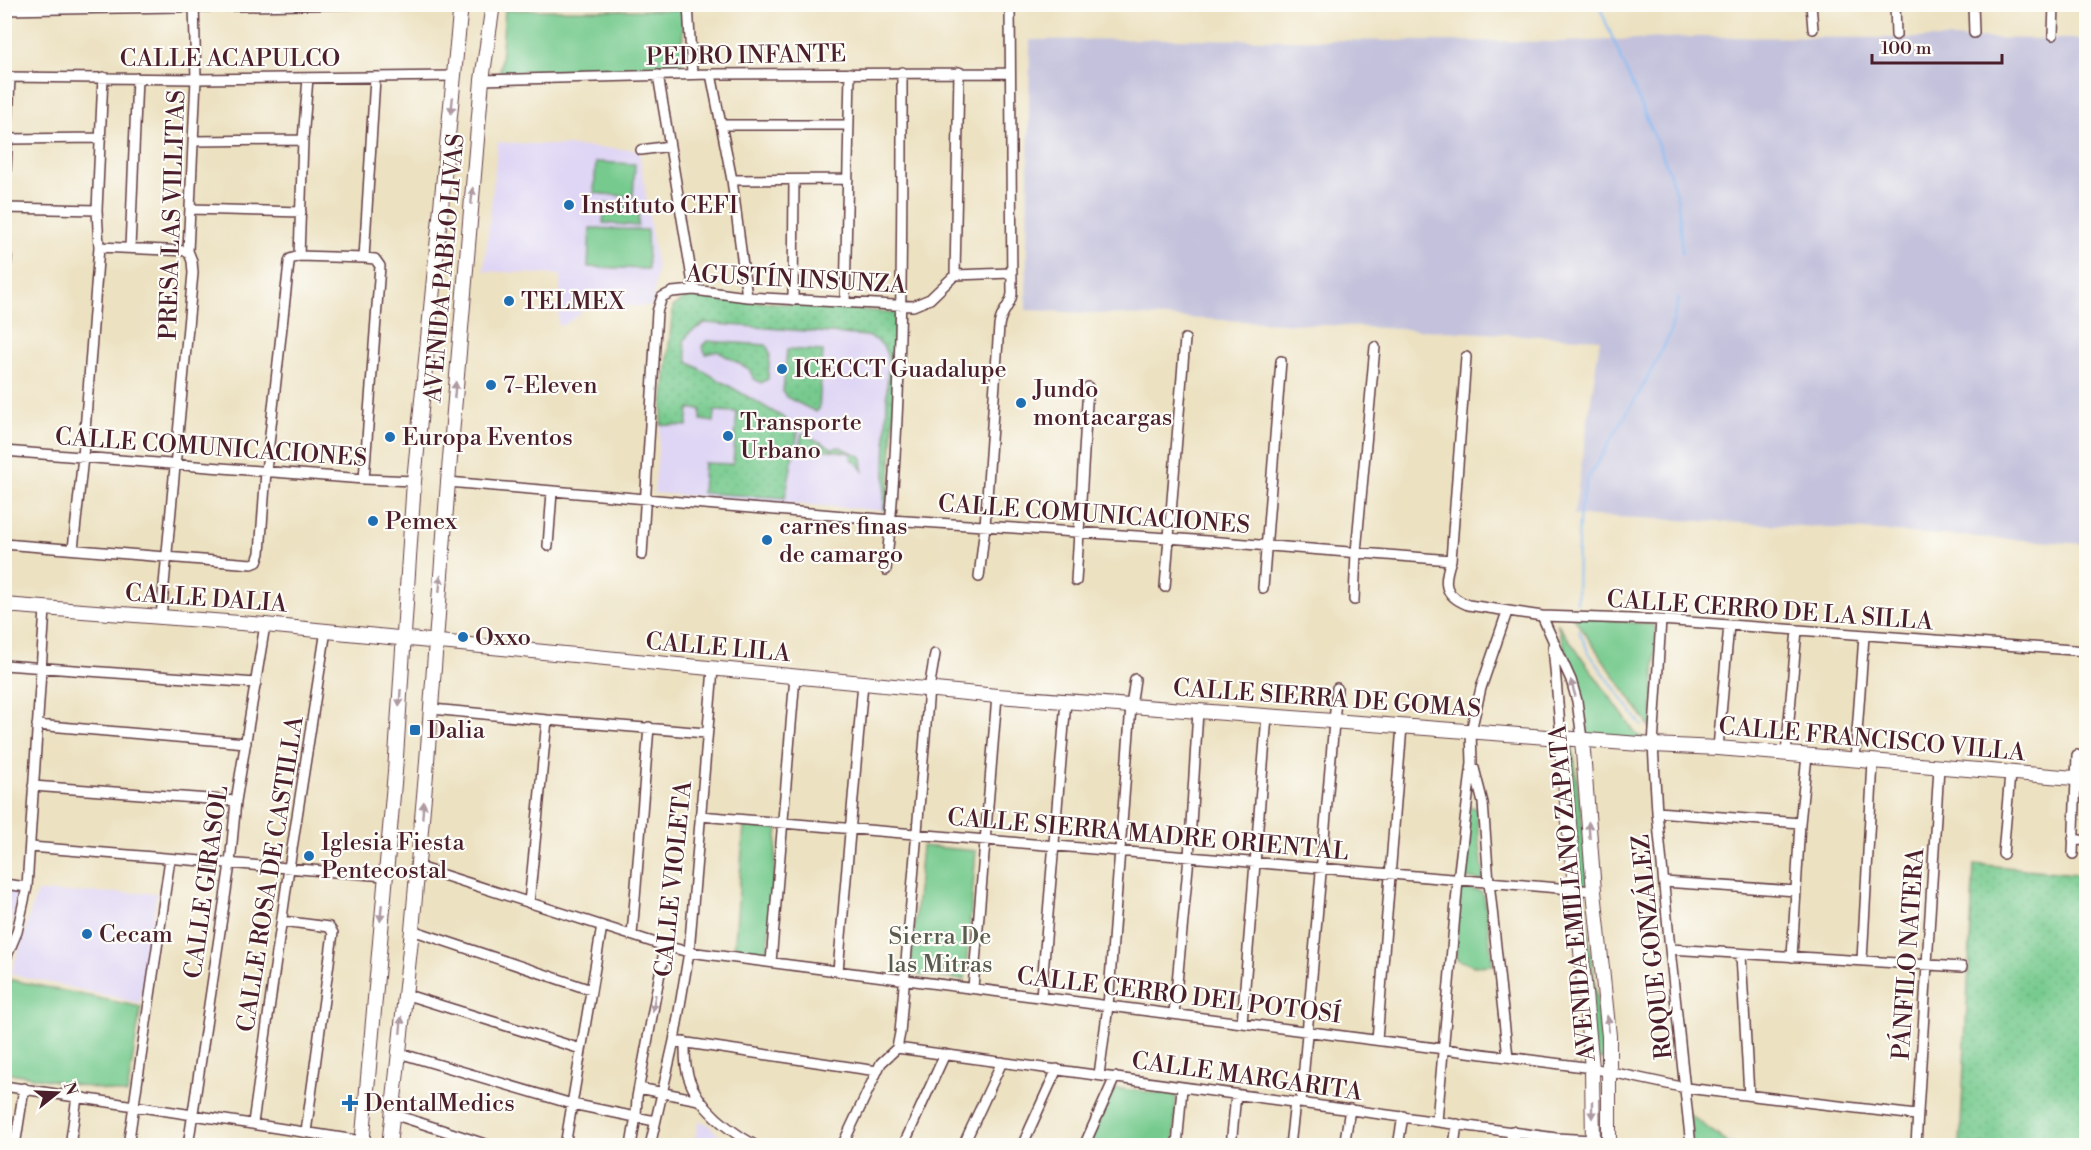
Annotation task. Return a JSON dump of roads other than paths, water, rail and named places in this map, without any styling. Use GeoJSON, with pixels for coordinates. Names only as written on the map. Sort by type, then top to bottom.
{"type":"FeatureCollection","features":[{"type":"Feature","properties":{"kind":"street"},"geometry":{"type":"LineString","coordinates":[[4,10],[359,4]]}},
{"type":"Feature","properties":{"kind":"street","name":"AVENIDA PABLO LIVAS"},"geometry":{"type":"LineString","coordinates":[[362,1143],[395,772],[414,481],[461,4]]}},
{"type":"Feature","properties":{"kind":"street","name":"AVENIDA PABLO LIVAS"},"geometry":{"type":"LineString","coordinates":[[389,1146],[432,709],[435,643],[482,80],[493,4]]}},
{"type":"Feature","properties":{"kind":"street"},"geometry":{"type":"LineString","coordinates":[[688,4],[692,74]]}},
{"type":"Feature","properties":{"kind":"street"},"geometry":{"type":"LineString","coordinates":[[979,577],[985,526],[1000,315],[1009,306],[1011,300],[1010,4]]}},
{"type":"Feature","properties":{"kind":"street"},"geometry":{"type":"LineString","coordinates":[[1811,4],[1813,29]]}},
{"type":"Feature","properties":{"kind":"street"},"geometry":{"type":"LineString","coordinates":[[1895,4],[1896,35]]}},
{"type":"Feature","properties":{"kind":"street"},"geometry":{"type":"LineString","coordinates":[[1973,4],[1974,33]]}},
{"type":"Feature","properties":{"kind":"street"},"geometry":{"type":"LineString","coordinates":[[2053,35],[2054,4]]}},
{"type":"Feature","properties":{"kind":"street","name":"PRESA LAS VILLITAS"},"geometry":{"type":"LineString","coordinates":[[161,617],[194,273],[188,251],[196,79],[194,6]]}},
{"type":"Feature","properties":{"kind":"street"},"geometry":{"type":"LineString","coordinates":[[886,570],[891,520],[902,306],[902,72]]}},
{"type":"Feature","properties":{"kind":"street"},"geometry":{"type":"LineString","coordinates":[[959,72],[955,275],[1011,273]]}},
{"type":"Feature","properties":{"kind":"street"},"geometry":{"type":"LineString","coordinates":[[845,302],[850,73]]}},
{"type":"Feature","properties":{"kind":"street","name":"PEDRO INFANTE"},"geometry":{"type":"LineString","coordinates":[[482,80],[692,74],[1010,73]]}},
{"type":"Feature","properties":{"kind":"street"},"geometry":{"type":"LineString","coordinates":[[711,74],[732,180],[747,297]]}},
{"type":"Feature","properties":{"kind":"street"},"geometry":{"type":"LineString","coordinates":[[658,75],[694,290]]}},
{"type":"Feature","properties":{"kind":"street","name":"CALLE ACAPULCO"},"geometry":{"type":"LineString","coordinates":[[7,77],[196,79],[455,76]]}},
{"type":"Feature","properties":{"kind":"street"},"geometry":{"type":"LineString","coordinates":[[7,77],[8,139],[5,213],[97,210]]}},
{"type":"Feature","properties":{"kind":"street"},"geometry":{"type":"LineString","coordinates":[[73,549],[83,457],[99,247],[97,210],[103,77]]}},
{"type":"Feature","properties":{"kind":"street"},"geometry":{"type":"LineString","coordinates":[[130,248],[136,78]]}},
{"type":"Feature","properties":{"kind":"street"},"geometry":{"type":"LineString","coordinates":[[4,544],[252,564],[257,562],[260,553],[266,471],[301,212],[308,78]]}},
{"type":"Feature","properties":{"kind":"street"},"geometry":{"type":"LineString","coordinates":[[364,258],[375,78]]}},
{"type":"Feature","properties":{"kind":"street"},"geometry":{"type":"LineString","coordinates":[[722,125],[849,125]]}},
{"type":"Feature","properties":{"kind":"street"},"geometry":{"type":"LineString","coordinates":[[8,139],[99,138]]}},
{"type":"Feature","properties":{"kind":"street"},"geometry":{"type":"LineString","coordinates":[[194,141],[303,140]]}},
{"type":"Feature","properties":{"kind":"street"},"geometry":{"type":"LineString","coordinates":[[641,150],[670,146]]}},
{"type":"Feature","properties":{"kind":"street"},"geometry":{"type":"LineString","coordinates":[[732,180],[848,179]]}},
{"type":"Feature","properties":{"kind":"street"},"geometry":{"type":"LineString","coordinates":[[793,300],[794,180]]}},
{"type":"Feature","properties":{"kind":"street"},"geometry":{"type":"LineString","coordinates":[[191,209],[301,212]]}},
{"type":"Feature","properties":{"kind":"street"},"geometry":{"type":"LineString","coordinates":[[99,247],[188,251]]}},
{"type":"Feature","properties":{"kind":"street"},"geometry":{"type":"LineString","coordinates":[[4,249],[7,257],[4,285]]}},
{"type":"Feature","properties":{"kind":"street"},"geometry":{"type":"LineString","coordinates":[[294,258],[364,258],[375,259],[378,262],[380,274],[364,479]]}},
{"type":"Feature","properties":{"kind":"street","name":"AGUSTÍN INSUNZA"},"geometry":{"type":"LineString","coordinates":[[642,555],[659,303],[662,297],[694,290],[747,297],[919,305],[930,299],[955,275]]}},
{"type":"Feature","properties":{"kind":"street"},"geometry":{"type":"LineString","coordinates":[[1165,587],[1185,339]]}},
{"type":"Feature","properties":{"kind":"street"},"geometry":{"type":"LineString","coordinates":[[1354,600],[1356,552],[1375,347]]}},
{"type":"Feature","properties":{"kind":"street"},"geometry":{"type":"LineString","coordinates":[[1451,560],[1466,357]]}},
{"type":"Feature","properties":{"kind":"street"},"geometry":{"type":"LineString","coordinates":[[1263,588],[1281,361]]}},
{"type":"Feature","properties":{"kind":"street"},"geometry":{"type":"LineString","coordinates":[[1076,581],[1088,387]]}},
{"type":"Feature","properties":{"kind":"street","name":"CALLE COMUNICACIONES"},"geometry":{"type":"LineString","coordinates":[[4,451],[414,481]]}},
{"type":"Feature","properties":{"kind":"street","name":"CALLE COMUNICACIONES"},"geometry":{"type":"LineString","coordinates":[[448,482],[891,520],[1451,560]]}},
{"type":"Feature","properties":{"kind":"street"},"geometry":{"type":"LineString","coordinates":[[548,546],[552,492]]}},
{"type":"Feature","properties":{"kind":"street","name":"CALLE CERRO DE LA SILLA"},"geometry":{"type":"LineString","coordinates":[[1451,560],[1446,579],[1449,592],[1454,598],[1468,605],[1507,612],[1542,616],[1661,620],[2086,651]]}},
{"type":"Feature","properties":{"kind":"street","name":"CALLE DALIA"},"geometry":{"type":"LineString","coordinates":[[4,605],[327,630],[404,639]]}},
{"type":"Feature","properties":{"kind":"street"},"geometry":{"type":"LineString","coordinates":[[4,963],[17,932],[27,886],[45,609]]}},
{"type":"Feature","properties":{"kind":"street"},"geometry":{"type":"LineString","coordinates":[[1437,1120],[1458,880],[1472,763],[1471,731],[1481,688],[1507,612]]}},
{"type":"Feature","properties":{"kind":"street","name":"AVENIDA EMILIANO ZAPATA"},"geometry":{"type":"LineString","coordinates":[[1542,616],[1577,701],[1582,739],[1593,891],[1609,1036],[1609,1146]]}},
{"type":"Feature","properties":{"kind":"street","name":"ROQUE GONZÁLEZ"},"geometry":{"type":"LineString","coordinates":[[1661,620],[1653,745],[1657,812],[1691,1146]]}},
{"type":"Feature","properties":{"kind":"street","name":"CALLE GIRASOL"},"geometry":{"type":"LineString","coordinates":[[188,1146],[230,864],[236,801],[265,625]]}},
{"type":"Feature","properties":{"kind":"street"},"geometry":{"type":"LineString","coordinates":[[1718,747],[1729,625]]}},
{"type":"Feature","properties":{"kind":"street","name":"CALLE ROSA DE CASTILLA"},"geometry":{"type":"LineString","coordinates":[[253,1123],[289,868],[327,630]]}},
{"type":"Feature","properties":{"kind":"street"},"geometry":{"type":"LineString","coordinates":[[1786,754],[1797,630]]}},
{"type":"Feature","properties":{"kind":"street"},"geometry":{"type":"LineString","coordinates":[[1855,760],[1864,636]]}},
{"type":"Feature","properties":{"kind":"street","name":"CALLE LILA"},"geometry":{"type":"LineString","coordinates":[[404,639],[997,696]]}},
{"type":"Feature","properties":{"kind":"street","name":"AVENIDA EMILIANO ZAPATA"},"geometry":{"type":"LineString","coordinates":[[1553,640],[1592,1068],[1593,1143]]}},
{"type":"Feature","properties":{"kind":"street"},"geometry":{"type":"LineString","coordinates":[[842,1146],[881,1063],[897,1048],[902,1024],[929,689],[935,654]]}},
{"type":"Feature","properties":{"kind":"street"},"geometry":{"type":"LineString","coordinates":[[4,665],[256,683]]}},
{"type":"Feature","properties":{"kind":"street","name":"CALLE VIOLETA"},"geometry":{"type":"LineString","coordinates":[[650,1146],[674,1041],[688,952],[712,669]]}},
{"type":"Feature","properties":{"kind":"street"},"geometry":{"type":"LineString","coordinates":[[771,962],[795,676]]}},
{"type":"Feature","properties":{"kind":"street"},"geometry":{"type":"LineString","coordinates":[[1099,1075],[1108,1006],[1135,679]]}},
{"type":"Feature","properties":{"kind":"street"},"geometry":{"type":"LineString","coordinates":[[838,971],[863,683]]}},
{"type":"Feature","properties":{"kind":"street"},"geometry":{"type":"LineString","coordinates":[[1290,1146],[1308,1032],[1337,688]]}},
{"type":"Feature","properties":{"kind":"street"},"geometry":{"type":"LineString","coordinates":[[973,988],[997,696]]}},
{"type":"Feature","properties":{"kind":"street","name":"CALLE SIERRA DE GOMAS"},"geometry":{"type":"LineString","coordinates":[[997,696],[1653,745]]}},
{"type":"Feature","properties":{"kind":"street"},"geometry":{"type":"LineString","coordinates":[[1041,997],[1066,701]]}},
{"type":"Feature","properties":{"kind":"street"},"geometry":{"type":"LineString","coordinates":[[432,709],[706,733]]}},
{"type":"Feature","properties":{"kind":"street"},"geometry":{"type":"LineString","coordinates":[[1174,1014],[1189,857],[1198,711]]}},
{"type":"Feature","properties":{"kind":"street"},"geometry":{"type":"LineString","coordinates":[[1242,1023],[1266,716]]}},
{"type":"Feature","properties":{"kind":"street"},"geometry":{"type":"LineString","coordinates":[[529,903],[547,720]]}},
{"type":"Feature","properties":{"kind":"street"},"geometry":{"type":"LineString","coordinates":[[37,725],[246,743]]}},
{"type":"Feature","properties":{"kind":"street"},"geometry":{"type":"LineString","coordinates":[[1377,1040],[1402,726]]}},
{"type":"Feature","properties":{"kind":"street"},"geometry":{"type":"LineString","coordinates":[[632,935],[649,727]]}},
{"type":"Feature","properties":{"kind":"street","name":"CALLE FRANCISCO VILLA"},"geometry":{"type":"LineString","coordinates":[[1653,745],[1718,747],[2081,779]]}},
{"type":"Feature","properties":{"kind":"street"},"geometry":{"type":"LineString","coordinates":[[2073,854],[2081,779],[2077,755]]}},
{"type":"Feature","properties":{"kind":"street"},"geometry":{"type":"LineString","coordinates":[[1792,957],[1800,823],[1807,756]]}},
{"type":"Feature","properties":{"kind":"street"},"geometry":{"type":"LineString","coordinates":[[1862,960],[1873,762]]}},
{"type":"Feature","properties":{"kind":"street"},"geometry":{"type":"LineString","coordinates":[[1472,763],[1483,803],[1508,1057]]}},
{"type":"Feature","properties":{"kind":"street","name":"PÁNFILO NATERA"},"geometry":{"type":"LineString","coordinates":[[1916,1145],[1939,767]]}},
{"type":"Feature","properties":{"kind":"street"},"geometry":{"type":"LineString","coordinates":[[2003,854],[2010,774]]}},
{"type":"Feature","properties":{"kind":"street"},"geometry":{"type":"LineString","coordinates":[[33,786],[236,801]]}},
{"type":"Feature","properties":{"kind":"street"},"geometry":{"type":"LineString","coordinates":[[1657,812],[1800,823]]}},
{"type":"Feature","properties":{"kind":"street","name":"CALLE SIERRA MADRE ORIENTAL"},"geometry":{"type":"LineString","coordinates":[[700,816],[1593,891]]}},
{"type":"Feature","properties":{"kind":"street"},"geometry":{"type":"LineString","coordinates":[[2073,839],[2086,841]]}},
{"type":"Feature","properties":{"kind":"street"},"geometry":{"type":"LineString","coordinates":[[31,847],[385,876]]}},
{"type":"Feature","properties":{"kind":"street"},"geometry":{"type":"LineString","coordinates":[[128,1146],[170,859]]}},
{"type":"Feature","properties":{"kind":"street","name":"CALLE CERRO DEL POTOSÍ"},"geometry":{"type":"LineString","coordinates":[[418,867],[688,952],[1592,1068],[1686,1088],[1916,1116]]}},
{"type":"Feature","properties":{"kind":"street"},"geometry":{"type":"LineString","coordinates":[[1664,882],[1796,891]]}},
{"type":"Feature","properties":{"kind":"street"},"geometry":{"type":"LineString","coordinates":[[4,884],[27,886]]}},
{"type":"Feature","properties":{"kind":"street"},"geometry":{"type":"LineString","coordinates":[[282,921],[329,927],[333,933],[306,1131]]}},
{"type":"Feature","properties":{"kind":"street"},"geometry":{"type":"LineString","coordinates":[[565,1146],[602,926]]}},
{"type":"Feature","properties":{"kind":"street"},"geometry":{"type":"LineString","coordinates":[[412,930],[591,990]]}},
{"type":"Feature","properties":{"kind":"street"},"geometry":{"type":"LineString","coordinates":[[631,1146],[639,1088],[665,946]]}},
{"type":"Feature","properties":{"kind":"street"},"geometry":{"type":"LineString","coordinates":[[1670,949],[1962,967]]}},
{"type":"Feature","properties":{"kind":"street"},"geometry":{"type":"LineString","coordinates":[[1741,955],[1749,1095]]}},
{"type":"Feature","properties":{"kind":"street"},"geometry":{"type":"LineString","coordinates":[[404,994],[581,1049]]}},
{"type":"Feature","properties":{"kind":"street"},"geometry":{"type":"LineString","coordinates":[[674,1041],[877,1071]]}},
{"type":"Feature","properties":{"kind":"street"},"geometry":{"type":"LineString","coordinates":[[685,1042],[686,1067],[699,1100],[736,1134],[756,1146]]}},
{"type":"Feature","properties":{"kind":"street","name":"CALLE MARGARITA"},"geometry":{"type":"LineString","coordinates":[[897,1048],[1593,1143]]}},
{"type":"Feature","properties":{"kind":"street"},"geometry":{"type":"LineString","coordinates":[[399,1053],[572,1104],[655,1120]]}},
{"type":"Feature","properties":{"kind":"street"},"geometry":{"type":"LineString","coordinates":[[903,1146],[945,1054]]}},
{"type":"Feature","properties":{"kind":"street"},"geometry":{"type":"LineString","coordinates":[[963,1146],[1002,1062]]}},
{"type":"Feature","properties":{"kind":"street"},"geometry":{"type":"LineString","coordinates":[[1022,1146],[1057,1069]]}},
{"type":"Feature","properties":{"kind":"street"},"geometry":{"type":"LineString","coordinates":[[1084,1146],[1114,1077]]}},
{"type":"Feature","properties":{"kind":"street"},"geometry":{"type":"LineString","coordinates":[[4,1086],[306,1131],[362,1143]]}},
{"type":"Feature","properties":{"kind":"street"},"geometry":{"type":"LineString","coordinates":[[15,1146],[24,1088]]}},
{"type":"Feature","properties":{"kind":"street"},"geometry":{"type":"LineString","coordinates":[[639,1088],[699,1100]]}},
{"type":"Feature","properties":{"kind":"street"},"geometry":{"type":"LineString","coordinates":[[1176,1146],[1182,1088]]}},
{"type":"Feature","properties":{"kind":"street"},"geometry":{"type":"LineString","coordinates":[[1231,1146],[1236,1094]]}},
{"type":"Feature","properties":{"kind":"street"},"geometry":{"type":"LineString","coordinates":[[70,1146],[77,1097]]}},
{"type":"Feature","properties":{"kind":"street"},"geometry":{"type":"LineString","coordinates":[[1344,1146],[1350,1109]]}},
{"type":"Feature","properties":{"kind":"street"},"geometry":{"type":"LineString","coordinates":[[393,1114],[491,1146]]}},
{"type":"Feature","properties":{"kind":"street"},"geometry":{"type":"LineString","coordinates":[[1398,1146],[1403,1116]]}},
{"type":"Feature","properties":{"kind":"street"},"geometry":{"type":"LineString","coordinates":[[1454,1146],[1457,1124]]}},
{"type":"Feature","properties":{"kind":"street"},"geometry":{"type":"LineString","coordinates":[[1510,1146],[1512,1131]]}},
{"type":"Feature","properties":{"kind":"waterway"},"geometry":{"type":"LineString","coordinates":[[1599,6],[1669,171],[1678,201],[1682,254]]}},
{"type":"Feature","properties":{"kind":"waterway"},"geometry":{"type":"LineString","coordinates":[[1577,603],[1580,509],[1587,480],[1643,386],[1669,336],[1679,298]]}},
{"type":"Feature","properties":{"kind":"waterway"},"geometry":{"type":"LineString","coordinates":[[1579,631],[1589,653],[1642,726]]}},
{"type":"Feature","properties":{"kind":"waterway"},"geometry":{"type":"LineString","coordinates":[[1728,1143],[1734,1146]]}},
{"type":"Feature","properties":{"kind":"place","name":"Instituto CEFI"},"geometry":{"type":"Point","coordinates":[569,205]}},
{"type":"Feature","properties":{"kind":"place","name":"TELMEX"},"geometry":{"type":"Point","coordinates":[509,301]}},
{"type":"Feature","properties":{"kind":"place","name":"ICECCT Guadalupe"},"geometry":{"type":"Point","coordinates":[782,369]}},
{"type":"Feature","properties":{"kind":"place","name":"7-Eleven"},"geometry":{"type":"Point","coordinates":[491,385]}},
{"type":"Feature","properties":{"kind":"place","name":"Jundo montacargas"},"geometry":{"type":"Point","coordinates":[1021,403]}},
{"type":"Feature","properties":{"kind":"place","name":"Transporte Urbano"},"geometry":{"type":"Point","coordinates":[728,436]}},
{"type":"Feature","properties":{"kind":"place","name":"Europa Eventos"},"geometry":{"type":"Point","coordinates":[390,437]}},
{"type":"Feature","properties":{"kind":"place","name":"Pemex"},"geometry":{"type":"Point","coordinates":[373,521]}},
{"type":"Feature","properties":{"kind":"place","name":"carnes finas de camargo"},"geometry":{"type":"Point","coordinates":[767,540]}},
{"type":"Feature","properties":{"kind":"place","name":"Oxxo"},"geometry":{"type":"Point","coordinates":[463,637]}},
{"type":"Feature","properties":{"kind":"place","name":"Dalia"},"geometry":{"type":"Point","coordinates":[415,730]}},
{"type":"Feature","properties":{"kind":"place","name":"Iglesia Fiesta Pentecostal"},"geometry":{"type":"Point","coordinates":[309,856]}},
{"type":"Feature","properties":{"kind":"place","name":"Cecam"},"geometry":{"type":"Point","coordinates":[87,934]}},
{"type":"Feature","properties":{"kind":"place","name":"DentalMedics"},"geometry":{"type":"Point","coordinates":[350,1103]}},
{"type":"Feature","properties":{"kind":"park label","name":"Sierra De las Mitras"},"geometry":{"type":"Point","coordinates":[940,950]}}]}
